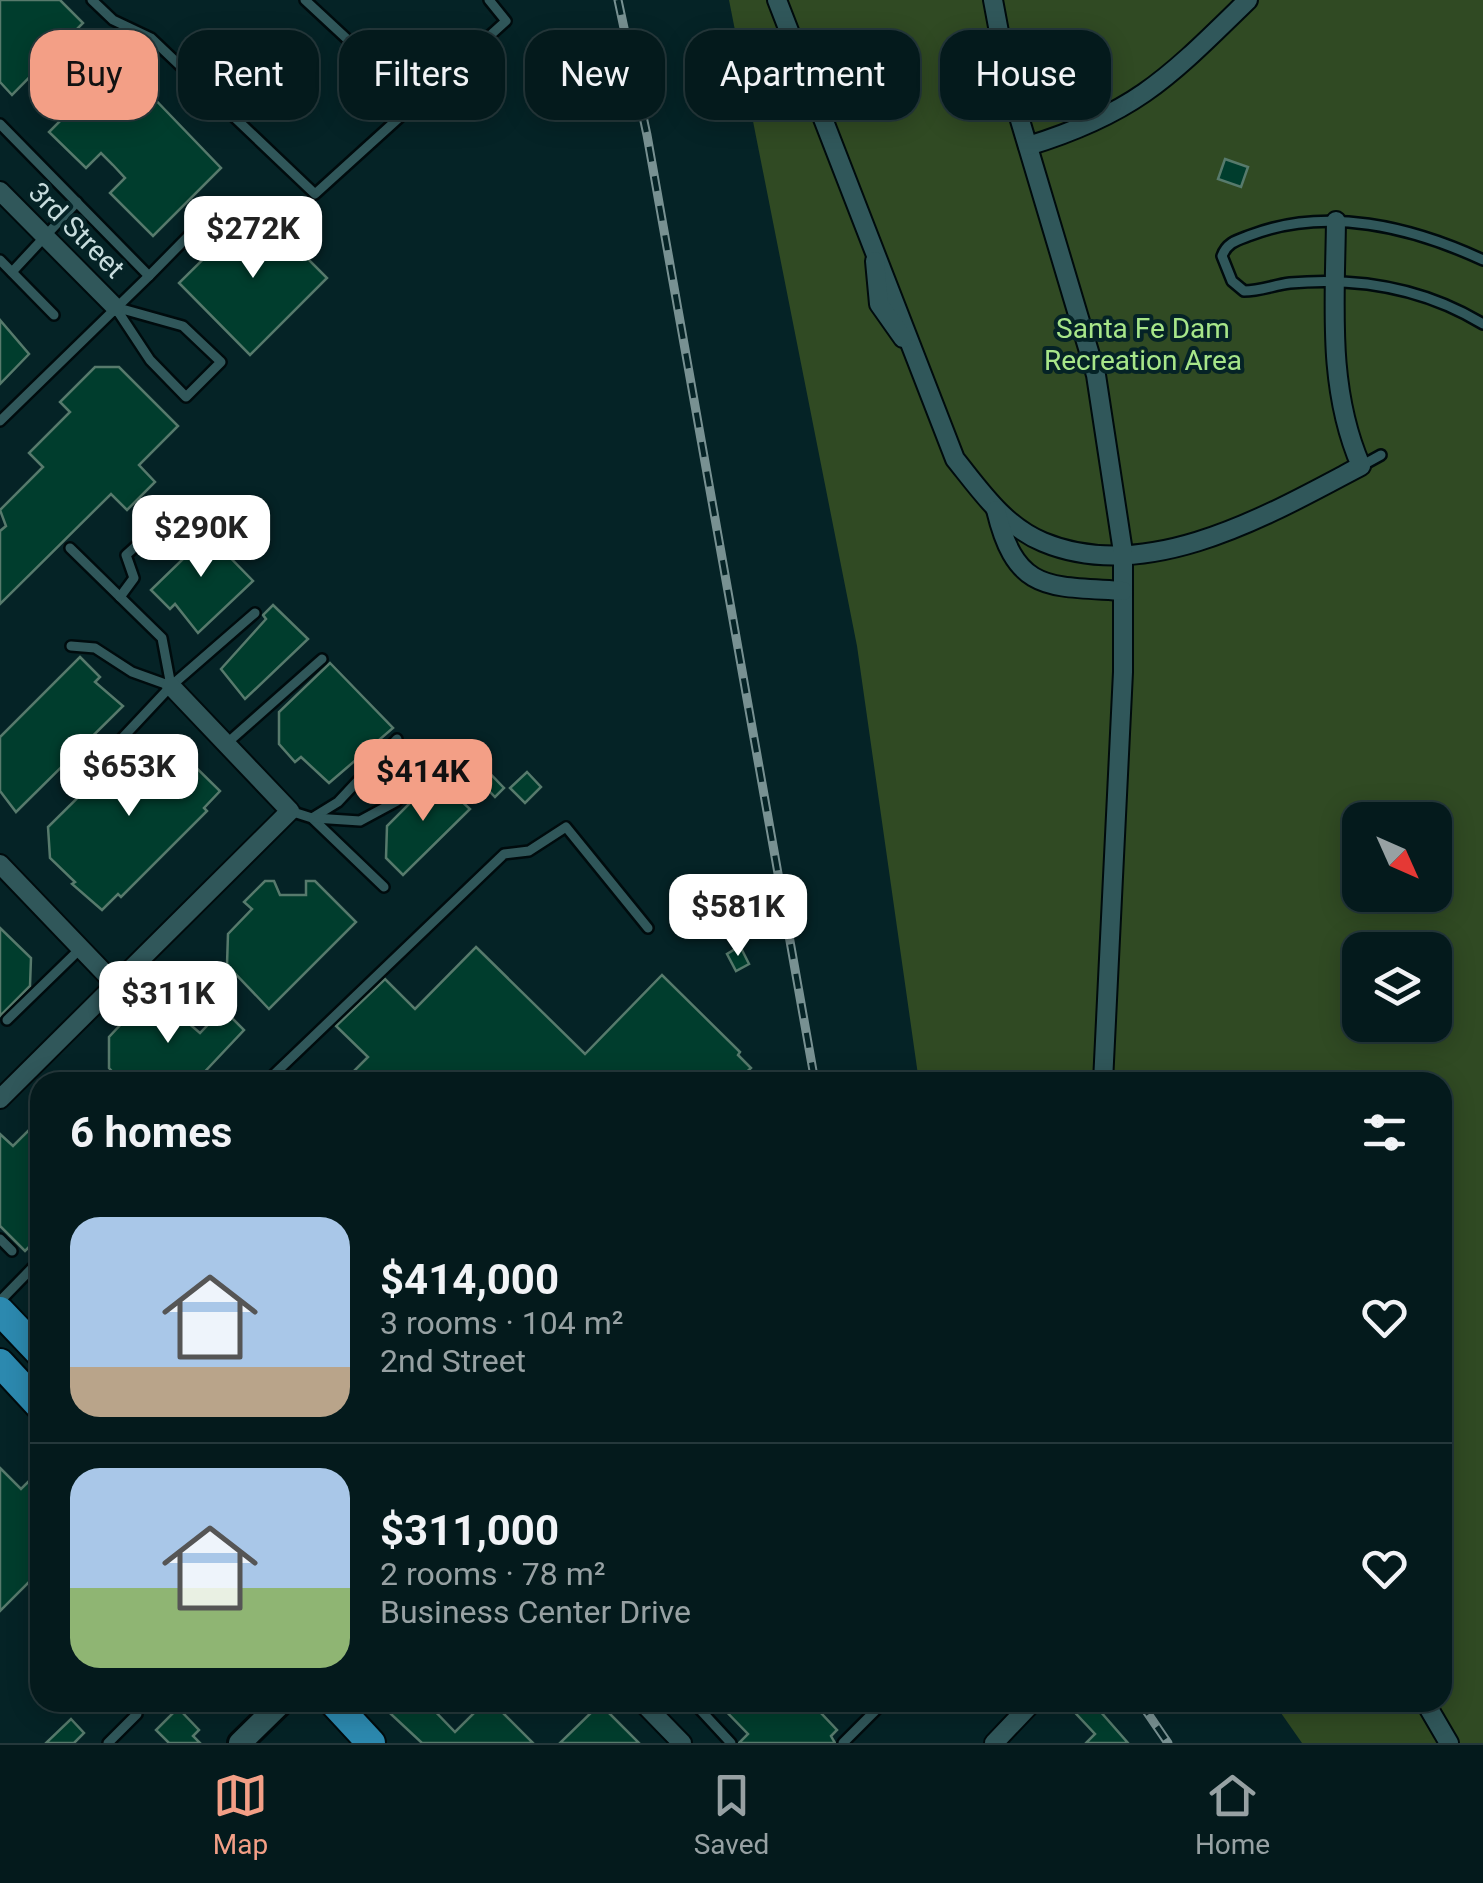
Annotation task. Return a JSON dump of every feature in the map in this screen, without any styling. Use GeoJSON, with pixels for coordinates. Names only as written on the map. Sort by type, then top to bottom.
{"type":"FeatureCollection","features":[{"type":"Feature","properties":{"kind":"main road"},"geometry":{"type":"LineString","coordinates":[[0,1312],[30,1343]]}},
{"type":"Feature","properties":{"kind":"main road"},"geometry":{"type":"LineString","coordinates":[[0,1363],[30,1395]]}},
{"type":"Feature","properties":{"kind":"main road"},"geometry":{"type":"LineString","coordinates":[[342,1712],[371,1743]]}},
{"type":"Feature","properties":{"kind":"street"},"geometry":{"type":"LineString","coordinates":[[777,0],[873,246],[880,304],[913,350],[955,458],[996,510],[1043,542],[1096,553],[1207,540],[1258,521],[1361,466],[1342,418],[1336,387],[1336,221]]}},
{"type":"Feature","properties":{"kind":"street"},"geometry":{"type":"LineString","coordinates":[[992,0],[1008,80],[1096,376],[1123,552],[1103,1072]]}},
{"type":"Feature","properties":{"kind":"street"},"geometry":{"type":"LineString","coordinates":[[1028,146],[1089,127],[1138,100],[1169,77],[1248,0]]}},
{"type":"Feature","properties":{"kind":"street","name":"3rd Street"},"geometry":{"type":"LineString","coordinates":[[0,192],[115,306]]}},
{"type":"Feature","properties":{"kind":"street"},"geometry":{"type":"LineString","coordinates":[[996,510],[1005,549],[1031,577],[1058,586],[1123,591]]}},
{"type":"Feature","properties":{"kind":"street"},"geometry":{"type":"LineString","coordinates":[[3,1090],[116,985],[290,811],[171,686]]}},
{"type":"Feature","properties":{"kind":"street"},"geometry":{"type":"LineString","coordinates":[[0,864],[116,985]]}},
{"type":"Feature","properties":{"kind":"street"},"geometry":{"type":"LineString","coordinates":[[240,1743],[272,1712]]}},
{"type":"Feature","properties":{"kind":"street"},"geometry":{"type":"LineString","coordinates":[[652,1712],[682,1743]]}},
{"type":"Feature","properties":{"kind":"street"},"geometry":{"type":"LineString","coordinates":[[994,1743],[1023,1712]]}},
{"type":"Feature","properties":{"kind":"street"},"geometry":{"type":"LineString","coordinates":[[1431,1712],[1449,1743]]}},
{"type":"Feature","properties":{"kind":"lane"},"geometry":{"type":"LineString","coordinates":[[92,0],[113,20],[151,38],[315,194],[397,120]]}},
{"type":"Feature","properties":{"kind":"lane"},"geometry":{"type":"LineString","coordinates":[[305,0],[339,32]]}},
{"type":"Feature","properties":{"kind":"lane"},"geometry":{"type":"LineString","coordinates":[[488,0],[506,21],[496,30]]}},
{"type":"Feature","properties":{"kind":"lane"},"geometry":{"type":"LineString","coordinates":[[0,124],[149,276]]}},
{"type":"Feature","properties":{"kind":"lane"},"geometry":{"type":"LineString","coordinates":[[12,272],[77,202]]}},
{"type":"Feature","properties":{"kind":"lane"},"geometry":{"type":"LineString","coordinates":[[0,421],[212,212]]}},
{"type":"Feature","properties":{"kind":"lane"},"geometry":{"type":"LineString","coordinates":[[1483,260],[1416,234],[1336,221],[1267,229],[1232,242],[1222,256],[1232,281],[1244,292],[1272,285],[1335,282],[1426,294],[1483,324]]}},
{"type":"Feature","properties":{"kind":"lane"},"geometry":{"type":"LineString","coordinates":[[0,260],[54,314]]}},
{"type":"Feature","properties":{"kind":"lane"},"geometry":{"type":"LineString","coordinates":[[115,306],[183,326],[221,362],[186,397],[150,360],[115,306]]}},
{"type":"Feature","properties":{"kind":"lane"},"geometry":{"type":"LineString","coordinates":[[1361,466],[1381,454]]}},
{"type":"Feature","properties":{"kind":"lane"},"geometry":{"type":"LineString","coordinates":[[120,597],[134,578],[126,556],[175,511]]}},
{"type":"Feature","properties":{"kind":"lane"},"geometry":{"type":"LineString","coordinates":[[70,548],[162,638],[171,686]]}},
{"type":"Feature","properties":{"kind":"lane"},"geometry":{"type":"LineString","coordinates":[[94,767],[171,686],[255,613]]}},
{"type":"Feature","properties":{"kind":"lane"},"geometry":{"type":"LineString","coordinates":[[71,646],[95,648],[132,672],[171,686]]}},
{"type":"Feature","properties":{"kind":"lane"},"geometry":{"type":"LineString","coordinates":[[226,744],[322,660]]}},
{"type":"Feature","properties":{"kind":"lane"},"geometry":{"type":"LineString","coordinates":[[312,818],[338,802],[397,739]]}},
{"type":"Feature","properties":{"kind":"lane"},"geometry":{"type":"LineString","coordinates":[[290,811],[312,818],[360,821],[397,800]]}},
{"type":"Feature","properties":{"kind":"lane"},"geometry":{"type":"LineString","coordinates":[[312,818],[384,887]]}},
{"type":"Feature","properties":{"kind":"lane"},"geometry":{"type":"LineString","coordinates":[[276,1072],[504,854],[529,851],[566,827],[648,928]]}},
{"type":"Feature","properties":{"kind":"lane"},"geometry":{"type":"LineString","coordinates":[[7,1020],[81,948]]}},
{"type":"Feature","properties":{"kind":"lane"},"geometry":{"type":"LineString","coordinates":[[0,1238],[12,1251]]}},
{"type":"Feature","properties":{"kind":"lane"},"geometry":{"type":"LineString","coordinates":[[0,1301],[30,1270]]}},
{"type":"Feature","properties":{"kind":"lane"},"geometry":{"type":"LineString","coordinates":[[702,1712],[731,1743]]}},
{"type":"Feature","properties":{"kind":"lane"},"geometry":{"type":"LineString","coordinates":[[843,1743],[874,1712]]}},
{"type":"Feature","properties":{"kind":"lane"},"geometry":{"type":"LineString","coordinates":[[108,1743],[137,1714]]}},
{"type":"Feature","properties":{"kind":"green space","name":"Santa Fe Dam Recreation Area"},"geometry":{"type":"Polygon","coordinates":[[[729,0],[1483,0],[1483,1743],[1302,1743],[1280,1712],[1452,1712],[1452,1072],[918,1072],[857,646],[753,120],[920,120],[920,30],[735,30],[729,0]]]}},
{"type":"Feature","properties":{"kind":"building"},"geometry":{"type":"Polygon","coordinates":[[[0,0],[60,0],[83,23],[76,30],[30,30],[30,77],[12,95],[0,82],[0,0]]]}},
{"type":"Feature","properties":{"kind":"building"},"geometry":{"type":"Polygon","coordinates":[[[158,103],[221,168],[153,236],[110,193],[125,178],[101,153],[86,168],[49,132],[61,120],[158,120],[158,103]]]}},
{"type":"Feature","properties":{"kind":"building"},"geometry":{"type":"Polygon","coordinates":[[[1225,159],[1248,167],[1241,187],[1218,179],[1225,159]]]}},
{"type":"Feature","properties":{"kind":"building"},"geometry":{"type":"Polygon","coordinates":[[[256,207],[327,278],[250,355],[179,283],[256,207]]]}},
{"type":"Feature","properties":{"kind":"building"},"geometry":{"type":"Polygon","coordinates":[[[0,320],[29,354],[0,384],[0,320]]]}},
{"type":"Feature","properties":{"kind":"building"},"geometry":{"type":"Polygon","coordinates":[[[95,367],[119,367],[178,426],[139,465],[155,482],[127,510],[111,494],[0,604],[0,531],[6,526],[0,510],[43,467],[29,453],[70,412],[60,402],[95,367]]]}},
{"type":"Feature","properties":{"kind":"building"},"geometry":{"type":"Polygon","coordinates":[[[180,530],[192,543],[208,535],[253,581],[198,633],[175,604],[170,609],[151,590],[182,560],[166,544],[180,530]]]}},
{"type":"Feature","properties":{"kind":"building"},"geometry":{"type":"Polygon","coordinates":[[[273,605],[308,639],[245,699],[221,669],[266,619],[263,615],[273,605]]]}},
{"type":"Feature","properties":{"kind":"building"},"geometry":{"type":"Polygon","coordinates":[[[80,657],[100,677],[95,682],[123,706],[16,812],[0,791],[0,737],[80,657]]]}},
{"type":"Feature","properties":{"kind":"building"},"geometry":{"type":"Polygon","coordinates":[[[330,663],[393,728],[329,783],[301,757],[295,762],[279,744],[279,712],[330,663]]]}},
{"type":"Feature","properties":{"kind":"building"},"geometry":{"type":"Polygon","coordinates":[[[136,740],[168,740],[220,791],[204,808],[207,811],[121,897],[118,894],[102,910],[50,858],[48,827],[136,740]]]}},
{"type":"Feature","properties":{"kind":"building"},"geometry":{"type":"Polygon","coordinates":[[[471,754],[504,788],[495,797],[462,763],[471,754]]]}},
{"type":"Feature","properties":{"kind":"building"},"geometry":{"type":"Polygon","coordinates":[[[430,772],[470,809],[403,875],[386,858],[387,826],[425,788],[419,782],[430,772]]]}},
{"type":"Feature","properties":{"kind":"building"},"geometry":{"type":"Polygon","coordinates":[[[527,772],[541,787],[525,803],[510,788],[527,772]]]}},
{"type":"Feature","properties":{"kind":"building"},"geometry":{"type":"Polygon","coordinates":[[[265,881],[274,881],[280,895],[306,895],[306,881],[315,881],[356,922],[269,1009],[227,965],[228,934],[252,909],[244,902],[265,881]]]}},
{"type":"Feature","properties":{"kind":"building"},"geometry":{"type":"Polygon","coordinates":[[[0,928],[31,958],[30,986],[0,1016],[0,928]]]}},
{"type":"Feature","properties":{"kind":"building"},"geometry":{"type":"Polygon","coordinates":[[[740,946],[749,964],[736,971],[727,954],[740,946]]]}},
{"type":"Feature","properties":{"kind":"building"},"geometry":{"type":"Polygon","coordinates":[[[476,947],[585,1054],[662,975],[740,1052],[738,1055],[751,1068],[747,1072],[353,1072],[368,1057],[336,1026],[385,979],[415,1009],[476,947]]]}},
{"type":"Feature","properties":{"kind":"building"},"geometry":{"type":"Polygon","coordinates":[[[160,999],[200,1033],[223,1009],[244,1030],[204,1072],[113,1072],[109,1068],[109,1037],[126,1019],[132,1024],[160,999]]]}},
{"type":"Feature","properties":{"kind":"building"},"geometry":{"type":"Polygon","coordinates":[[[30,1129],[30,1246],[25,1251],[0,1226],[0,1134],[13,1146],[30,1129]]]}},
{"type":"Feature","properties":{"kind":"building"},"geometry":{"type":"Polygon","coordinates":[[[0,1468],[21,1489],[30,1480],[30,1581],[0,1611],[0,1468]]]}},
{"type":"Feature","properties":{"kind":"building"},"geometry":{"type":"Polygon","coordinates":[[[174,1712],[182,1712],[199,1730],[193,1736],[200,1743],[169,1743],[156,1730],[174,1712]]]}},
{"type":"Feature","properties":{"kind":"building"},"geometry":{"type":"Polygon","coordinates":[[[389,1712],[436,1712],[455,1732],[475,1712],[502,1712],[533,1743],[422,1743],[389,1712]]]}},
{"type":"Feature","properties":{"kind":"building"},"geometry":{"type":"Polygon","coordinates":[[[592,1712],[608,1712],[639,1743],[560,1743],[592,1712]]]}},
{"type":"Feature","properties":{"kind":"building"},"geometry":{"type":"Polygon","coordinates":[[[727,1712],[824,1712],[822,1714],[837,1730],[831,1736],[835,1743],[739,1743],[748,1734],[727,1712]]]}},
{"type":"Feature","properties":{"kind":"building"},"geometry":{"type":"Polygon","coordinates":[[[1074,1712],[1101,1712],[1128,1743],[1086,1743],[1095,1734],[1074,1712]]]}},
{"type":"Feature","properties":{"kind":"building"},"geometry":{"type":"Polygon","coordinates":[[[71,1719],[84,1733],[74,1743],[46,1743],[71,1719]]]}},
{"type":"Feature","properties":{"kind":"railway"},"geometry":{"type":"LineString","coordinates":[[618,0],[647,135],[813,1072]]}},
{"type":"Feature","properties":{"kind":"railway"},"geometry":{"type":"LineString","coordinates":[[1147,1712],[1168,1743]]}}]}
